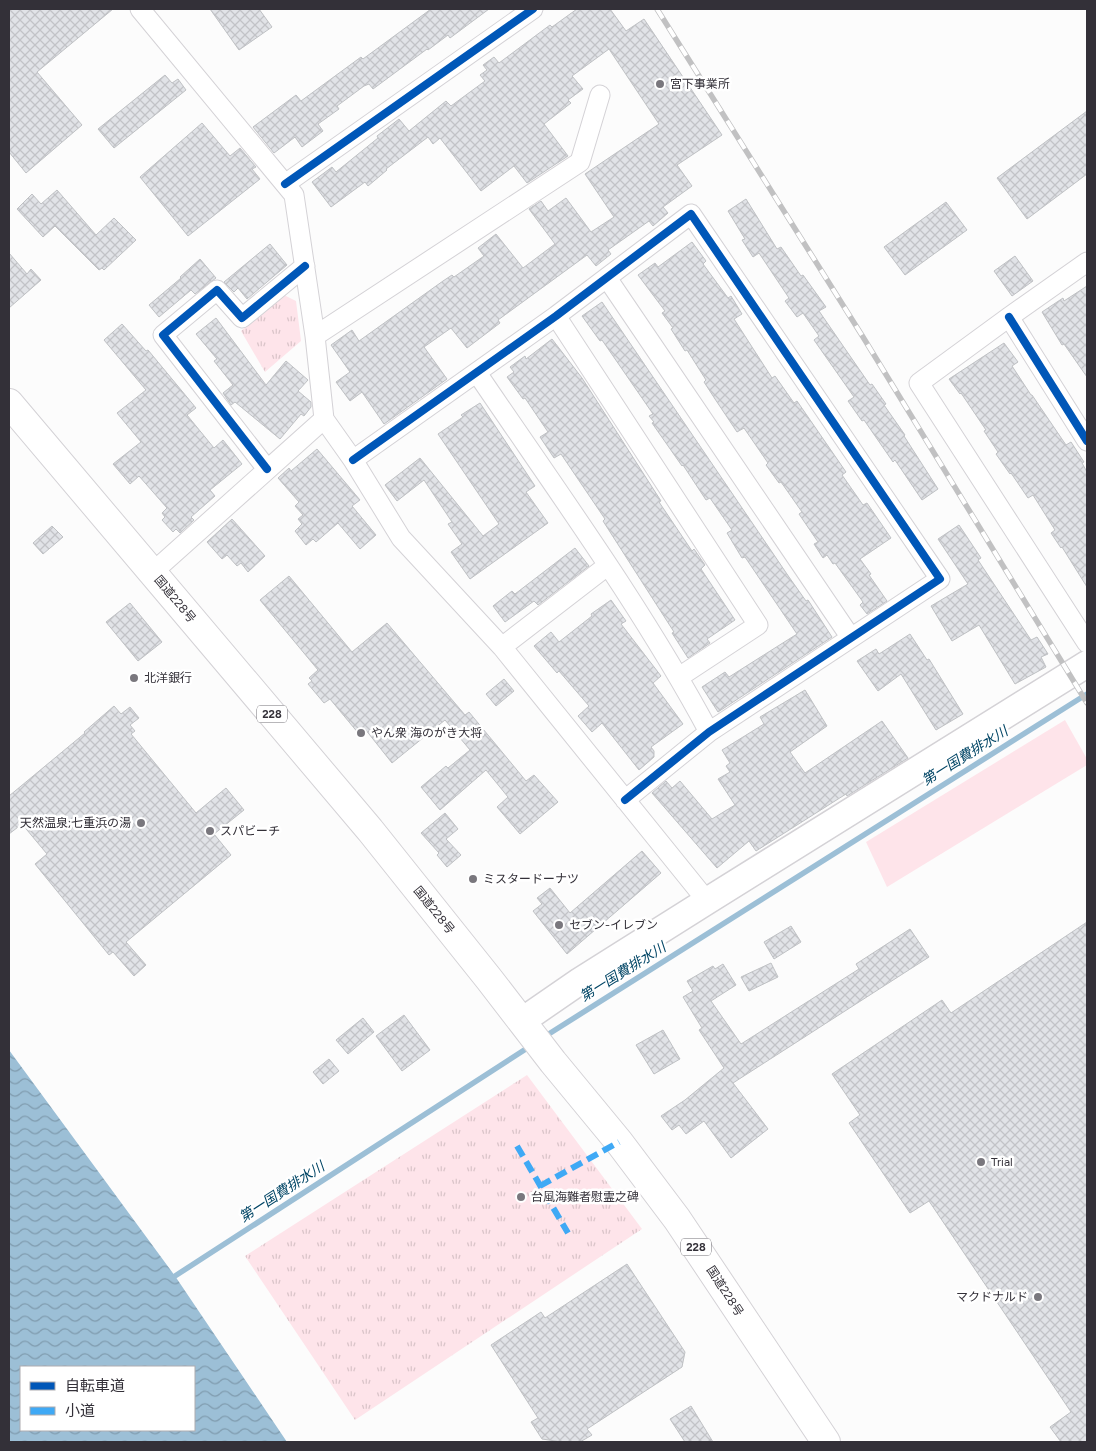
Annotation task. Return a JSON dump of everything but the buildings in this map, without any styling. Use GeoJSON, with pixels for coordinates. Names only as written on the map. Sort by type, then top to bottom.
{"type":"FeatureCollection","features":[{"type":"Feature","properties":{"kind":"highway","name":"国道228号"},"geometry":{"type":"LineString","coordinates":[[9,404],[370,830],[526,1026],[552,1062],[619,1142],[677,1220],[826,1442]]}},
{"type":"Feature","properties":{"kind":"street"},"geometry":{"type":"LineString","coordinates":[[140,9],[294,195],[315,336],[324,419],[353,460],[402,538],[502,647],[707,901]]}},
{"type":"Feature","properties":{"kind":"street"},"geometry":{"type":"LineString","coordinates":[[285,184],[533,9]]}},
{"type":"Feature","properties":{"kind":"street"},"geometry":{"type":"LineString","coordinates":[[315,336],[580,162],[600,95]]}},
{"type":"Feature","properties":{"kind":"street"},"geometry":{"type":"LineString","coordinates":[[353,460],[556,316],[691,214],[940,579],[709,732],[625,800]]}},
{"type":"Feature","properties":{"kind":"street"},"geometry":{"type":"LineString","coordinates":[[1087,262],[919,383],[1087,643]]}},
{"type":"Feature","properties":{"kind":"street"},"geometry":{"type":"LineString","coordinates":[[267,469],[163,335],[217,290],[242,318],[305,266]]}},
{"type":"Feature","properties":{"kind":"street"},"geometry":{"type":"LineString","coordinates":[[607,278],[851,638]]}},
{"type":"Feature","properties":{"kind":"street"},"geometry":{"type":"LineString","coordinates":[[556,316],[758,625],[679,677]]}},
{"type":"Feature","properties":{"kind":"street"},"geometry":{"type":"LineString","coordinates":[[1009,317],[1087,441]]}},
{"type":"Feature","properties":{"kind":"street"},"geometry":{"type":"LineString","coordinates":[[477,373],[679,677],[709,732]]}},
{"type":"Feature","properties":{"kind":"street"},"geometry":{"type":"LineString","coordinates":[[153,572],[324,419]]}},
{"type":"Feature","properties":{"kind":"street"},"geometry":{"type":"LineString","coordinates":[[502,647],[607,566]]}},
{"type":"Feature","properties":{"kind":"street"},"geometry":{"type":"LineString","coordinates":[[526,1026],[580,981],[1087,664]]}},
{"type":"Feature","properties":{"kind":"green space"},"geometry":{"type":"Polygon","coordinates":[[[282,294],[296,301],[301,341],[265,372],[241,331],[282,294]]]}},
{"type":"Feature","properties":{"kind":"green space"},"geometry":{"type":"Polygon","coordinates":[[[1065,720],[1087,759],[1087,765],[887,887],[866,842],[1065,720]]]}},
{"type":"Feature","properties":{"kind":"green space"},"geometry":{"type":"Polygon","coordinates":[[[527,1075],[642,1229],[355,1420],[245,1256],[527,1075]]]}},
{"type":"Feature","properties":{"kind":"water"},"geometry":{"type":"Polygon","coordinates":[[[9,1050],[175,1276],[287,1442],[9,1442],[9,1050]]]}},
{"type":"Feature","properties":{"kind":"waterway","name":"第一国費排水川"},"geometry":{"type":"LineString","coordinates":[[544,1037],[1087,694]]}},
{"type":"Feature","properties":{"kind":"waterway","name":"第一国費排水川"},"geometry":{"type":"LineString","coordinates":[[175,1276],[532,1045]]}},
{"type":"Feature","properties":{"kind":"railway"},"geometry":{"type":"LineString","coordinates":[[657,9],[863,337],[1087,703]]}},
{"type":"Feature","properties":{"kind":"marked path"},"geometry":{"type":"LineString","coordinates":[[540,1186],[619,1142]]}},
{"type":"Feature","properties":{"kind":"marked path"},"geometry":{"type":"LineString","coordinates":[[517,1146],[568,1233]]}},
{"type":"Feature","properties":{"kind":"cycle path"},"geometry":{"type":"LineString","coordinates":[[285,184],[533,9]]}},
{"type":"Feature","properties":{"kind":"cycle path"},"geometry":{"type":"LineString","coordinates":[[353,460],[556,316],[691,214],[940,579],[709,732],[625,800]]}},
{"type":"Feature","properties":{"kind":"cycle path"},"geometry":{"type":"LineString","coordinates":[[267,469],[163,335],[217,290],[242,318],[305,266]]}},
{"type":"Feature","properties":{"kind":"cycle path"},"geometry":{"type":"LineString","coordinates":[[1009,317],[1087,441]]}},
{"type":"Feature","properties":{"kind":"place","name":"宮下事業所"},"geometry":{"type":"Point","coordinates":[660,84]}},
{"type":"Feature","properties":{"kind":"place","name":"北洋銀行"},"geometry":{"type":"Point","coordinates":[134,678]}},
{"type":"Feature","properties":{"kind":"place","name":"やん衆 海のがき大将"},"geometry":{"type":"Point","coordinates":[361,733]}},
{"type":"Feature","properties":{"kind":"place","name":"天然温泉;七重浜の湯"},"geometry":{"type":"Point","coordinates":[141,823]}},
{"type":"Feature","properties":{"kind":"place","name":"スパビーチ"},"geometry":{"type":"Point","coordinates":[210,831]}},
{"type":"Feature","properties":{"kind":"place","name":"ミスタードーナツ"},"geometry":{"type":"Point","coordinates":[473,879]}},
{"type":"Feature","properties":{"kind":"place","name":"セブン-イレブン"},"geometry":{"type":"Point","coordinates":[559,925]}},
{"type":"Feature","properties":{"kind":"place","name":"Trial"},"geometry":{"type":"Point","coordinates":[981,1162]}},
{"type":"Feature","properties":{"kind":"place","name":"台風海難者慰霊之碑"},"geometry":{"type":"Point","coordinates":[521,1197]}},
{"type":"Feature","properties":{"kind":"place","name":"マクドナルド"},"geometry":{"type":"Point","coordinates":[1038,1297]}}]}
